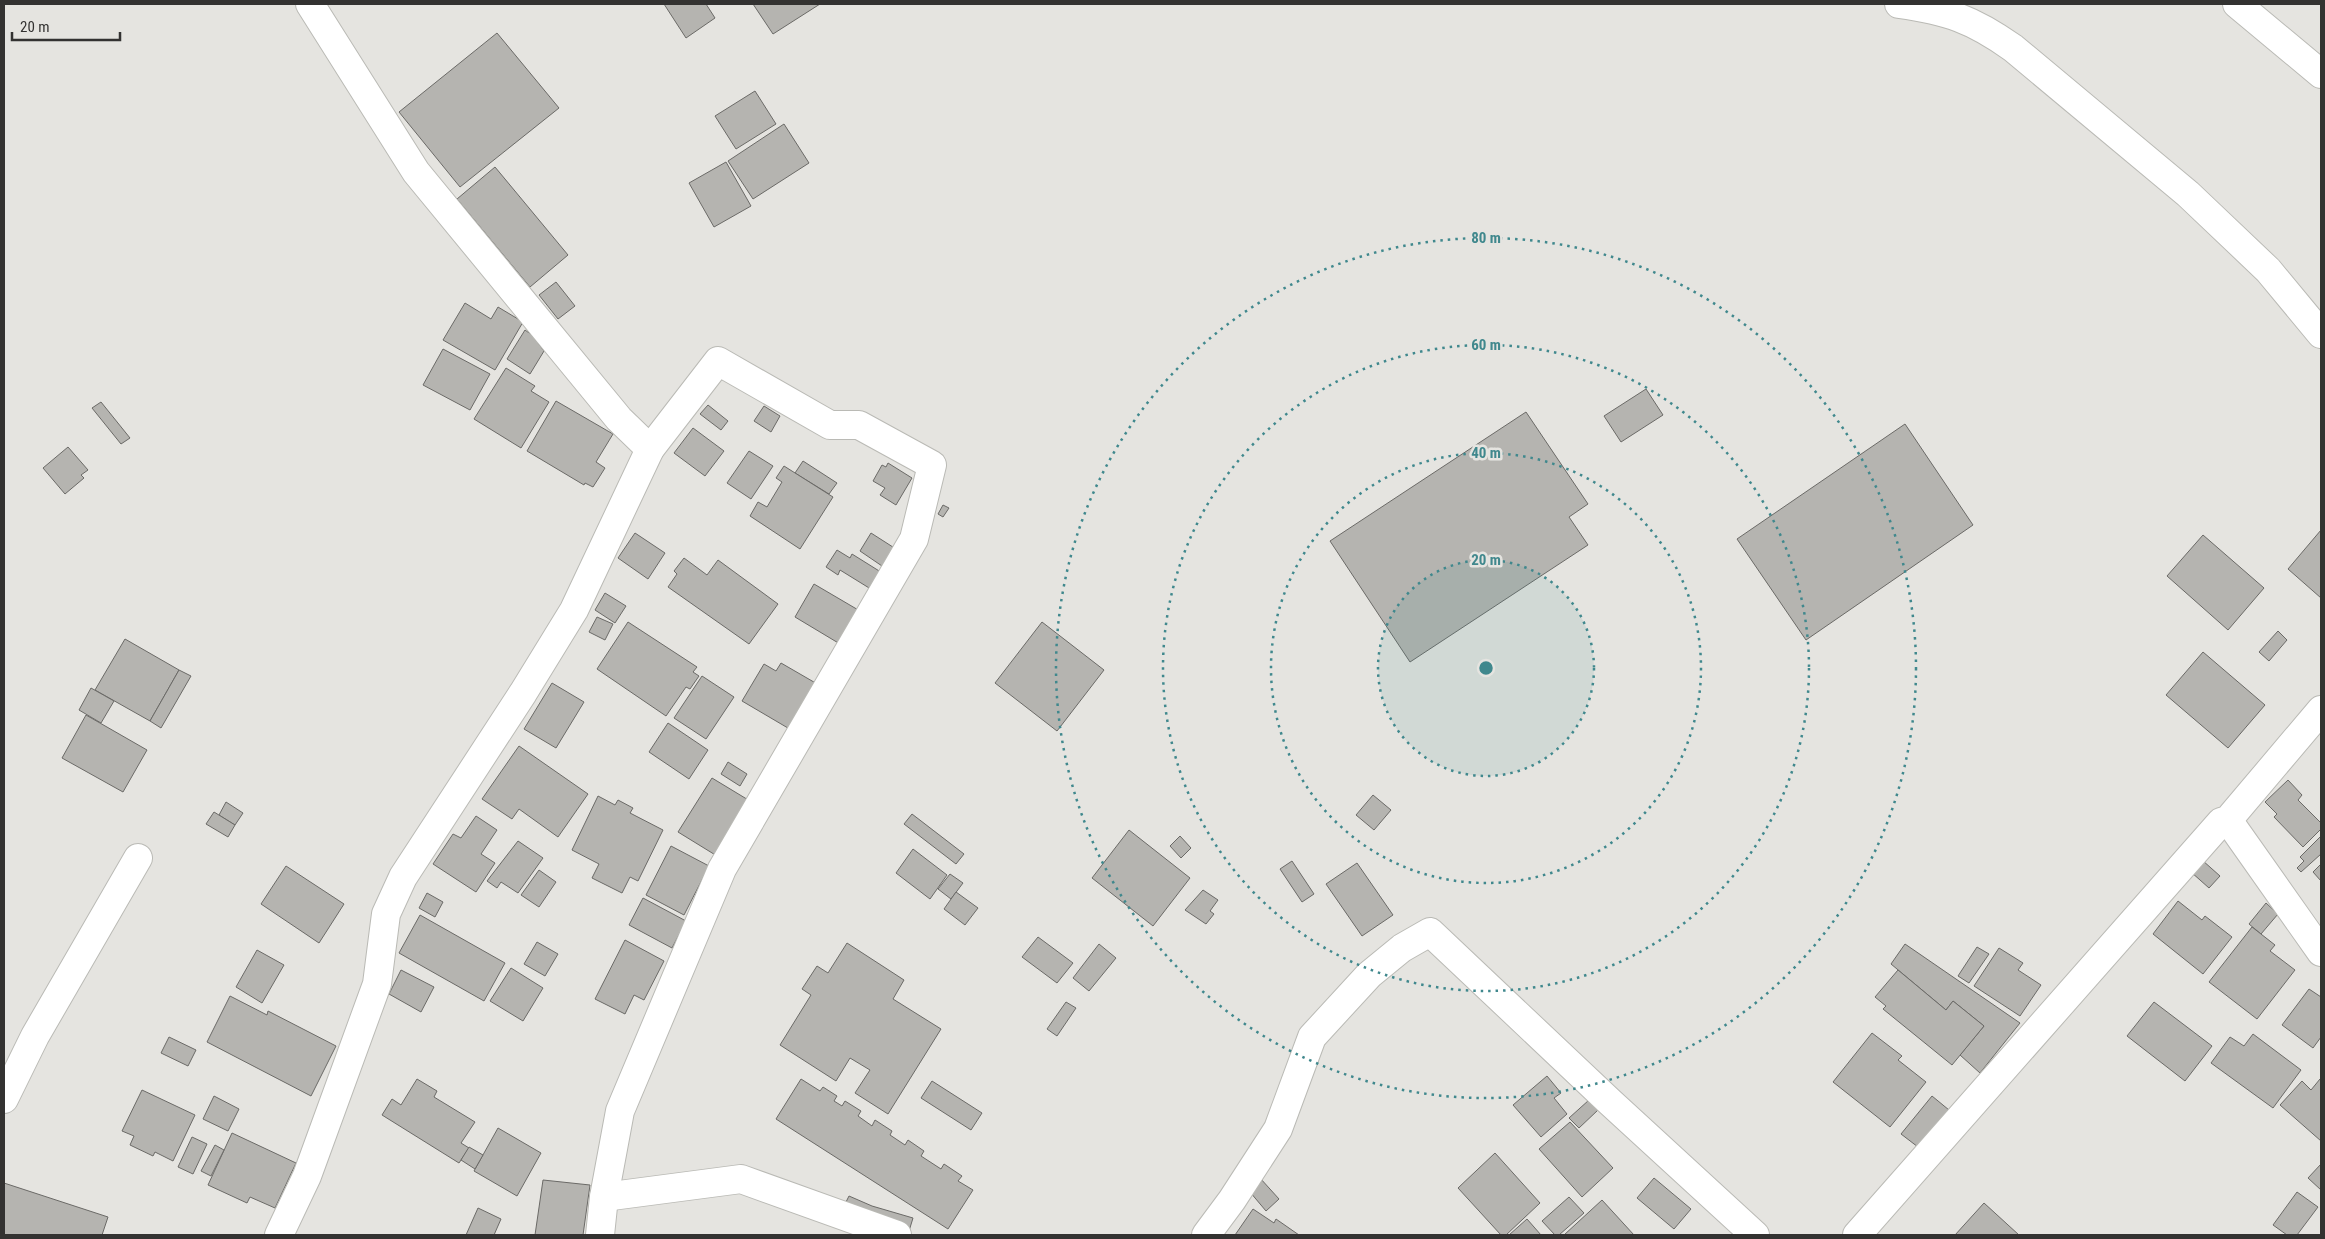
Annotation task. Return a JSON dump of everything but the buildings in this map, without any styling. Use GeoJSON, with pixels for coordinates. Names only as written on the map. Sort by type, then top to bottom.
{"type":"FeatureCollection","features":[{"type":"Feature","properties":{"kind":"street"},"geometry":{"type":"LineString","coordinates":[[310,4],[416,172],[619,419],[650,449]]}},
{"type":"Feature","properties":{"kind":"street"},"geometry":{"type":"LineString","coordinates":[[1899,4],[1957,15],[1987,30],[2013,48],[2188,194],[2268,270],[2317,329],[2321,349]]}},
{"type":"Feature","properties":{"kind":"street"},"geometry":{"type":"LineString","coordinates":[[2237,4],[2321,74]]}},
{"type":"Feature","properties":{"kind":"street"},"geometry":{"type":"LineString","coordinates":[[279,1235],[307,1176],[377,984],[386,914],[403,877],[523,693],[574,610],[650,449],[718,361],[830,425],[859,425],[932,464],[914,539],[722,869],[620,1111],[604,1197],[600,1235]]}},
{"type":"Feature","properties":{"kind":"street"},"geometry":{"type":"LineString","coordinates":[[1856,1235],[2221,822],[2228,820],[2321,710]]}},
{"type":"Feature","properties":{"kind":"street"},"geometry":{"type":"LineString","coordinates":[[2228,820],[2321,952]]}},
{"type":"Feature","properties":{"kind":"street"},"geometry":{"type":"LineString","coordinates":[[4,1099],[35,1036],[138,858]]}},
{"type":"Feature","properties":{"kind":"street"},"geometry":{"type":"LineString","coordinates":[[1206,1235],[1232,1200],[1278,1130],[1312,1037],[1369,975],[1402,948],[1430,932],[1603,1096],[1755,1235]]}},
{"type":"Feature","properties":{"kind":"street"},"geometry":{"type":"LineString","coordinates":[[604,1197],[741,1180],[897,1235]]}}]}
